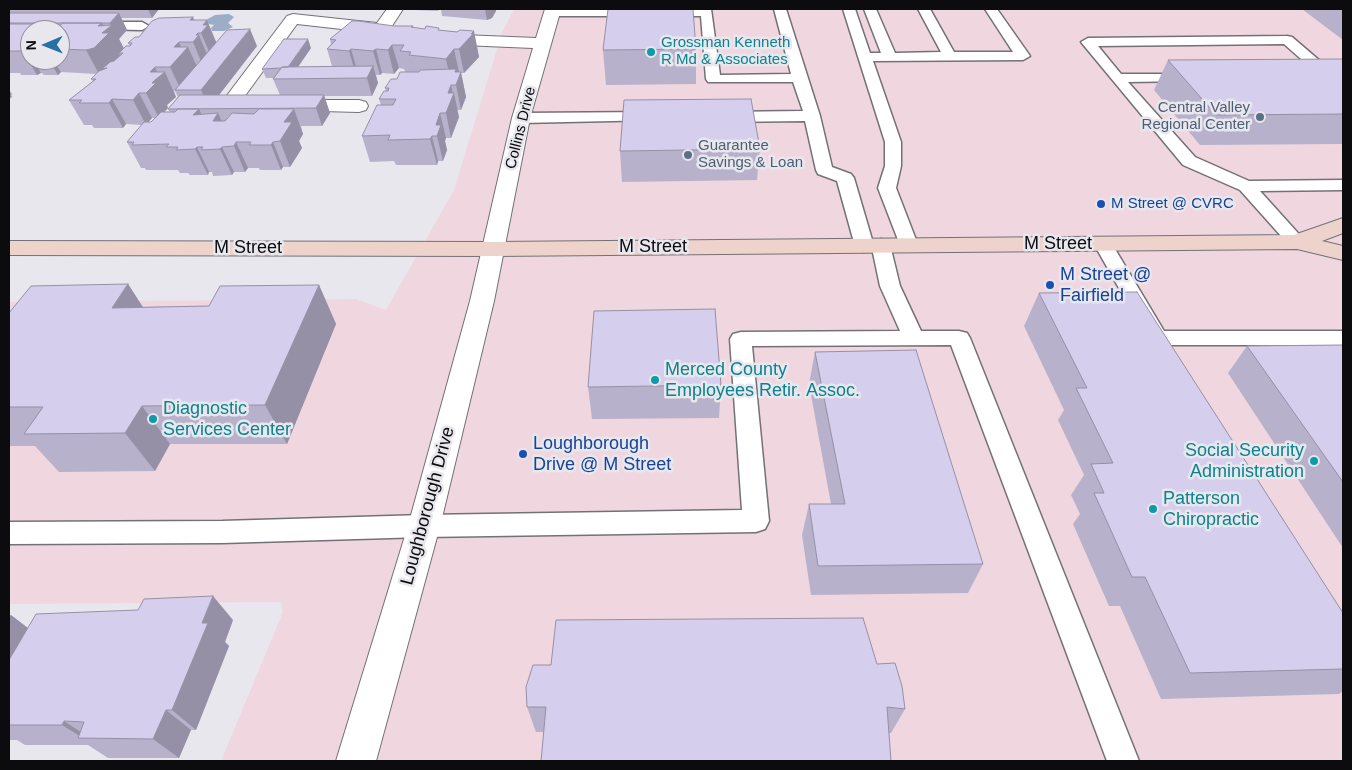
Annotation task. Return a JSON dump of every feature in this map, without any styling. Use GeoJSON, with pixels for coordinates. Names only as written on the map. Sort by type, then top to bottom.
{"type":"FeatureCollection","features":[{"type":"Feature","properties":{"kind":"street"},"geometry":{"type":"LineString","coordinates":[[382,28],[395,9]]}},
{"type":"Feature","properties":{"kind":"street","name":"Collins Drive"},"geometry":{"type":"LineString","coordinates":[[494,248],[521,118],[553,11]]}},
{"type":"Feature","properties":{"kind":"street"},"geometry":{"type":"LineString","coordinates":[[359,106],[228,106],[293,19],[382,28],[400,33]]}},
{"type":"Feature","properties":{"kind":"street"},"geometry":{"type":"LineString","coordinates":[[418,38],[544,43]]}},
{"type":"Feature","properties":{"kind":"street","name":"M Street"},"geometry":{"type":"LineString","coordinates":[[1297,242],[1343,225]]}},
{"type":"Feature","properties":{"kind":"street","name":"M Street"},"geometry":{"type":"LineString","coordinates":[[9,248],[494,248],[1297,242],[1343,253]]}},
{"type":"Feature","properties":{"kind":"street","name":"Loughborough Drive"},"geometry":{"type":"LineString","coordinates":[[356,761],[424,526],[494,248]]}},
{"type":"Feature","properties":{"kind":"lane"},"geometry":{"type":"LineString","coordinates":[[780,9],[799,78],[812,116],[824,170],[845,178],[872,246],[914,338]]}},
{"type":"Feature","properties":{"kind":"lane"},"geometry":{"type":"LineString","coordinates":[[849,9],[893,142],[893,166],[887,188],[909,246]]}},
{"type":"Feature","properties":{"kind":"lane"},"geometry":{"type":"LineString","coordinates":[[870,9],[890,57]]}},
{"type":"Feature","properties":{"kind":"lane"},"geometry":{"type":"LineString","coordinates":[[924,9],[950,56]]}},
{"type":"Feature","properties":{"kind":"lane"},"geometry":{"type":"LineString","coordinates":[[866,57],[1024,56],[991,9]]}},
{"type":"Feature","properties":{"kind":"lane"},"geometry":{"type":"LineString","coordinates":[[553,11],[706,10],[713,79],[799,78]]}},
{"type":"Feature","properties":{"kind":"lane"},"geometry":{"type":"LineString","coordinates":[[84,26],[142,26]]}},
{"type":"Feature","properties":{"kind":"lane"},"geometry":{"type":"LineString","coordinates":[[1297,242],[1246,186],[1189,161],[1088,42],[1287,40],[1329,76],[1310,76]]}},
{"type":"Feature","properties":{"kind":"lane"},"geometry":{"type":"LineString","coordinates":[[1117,78],[1204,77]]}},
{"type":"Feature","properties":{"kind":"lane"},"geometry":{"type":"LineString","coordinates":[[705,117],[812,116]]}},
{"type":"Feature","properties":{"kind":"lane"},"geometry":{"type":"LineString","coordinates":[[521,118],[667,117]]}},
{"type":"Feature","properties":{"kind":"lane"},"geometry":{"type":"LineString","coordinates":[[1246,186],[1343,184]]}},
{"type":"Feature","properties":{"kind":"lane"},"geometry":{"type":"LineString","coordinates":[[1103,244],[1152,347],[1343,338]]}},
{"type":"Feature","properties":{"kind":"lane"},"geometry":{"type":"LineString","coordinates":[[9,533],[222,532],[424,526],[756,521],[741,339],[959,338],[1123,761]]}},
{"type":"Feature","properties":{"kind":"shaded area"},"geometry":{"type":"Polygon","coordinates":[[[514,9],[1343,9],[1343,761],[221,761],[283,612],[281,602],[9,604],[9,302],[356,299],[386,310],[454,190],[502,33],[514,9]]]}},
{"type":"Feature","properties":{"kind":"water"},"geometry":{"type":"Polygon","coordinates":[[[229,14],[234,17],[228,23],[233,27],[224,31],[212,31],[211,28],[214,25],[209,24],[206,20],[215,15],[229,14]]]}},
{"type":"Feature","properties":{"kind":"building"},"geometry":{"type":"Polygon","coordinates":[[[608,9],[693,9],[696,49],[603,50],[608,9]]]}},
{"type":"Feature","properties":{"kind":"building"},"geometry":{"type":"Polygon","coordinates":[[[9,13],[119,13],[110,23],[70,23],[70,20],[20,20],[20,23],[9,23],[9,13]]]}},
{"type":"Feature","properties":{"kind":"building"},"geometry":{"type":"Polygon","coordinates":[[[193,17],[190,20],[207,20],[203,25],[208,25],[201,33],[196,35],[199,35],[193,42],[179,42],[174,47],[188,47],[170,67],[155,67],[150,72],[165,72],[152,83],[156,83],[146,93],[139,93],[133,100],[112,99],[109,103],[79,103],[82,100],[69,100],[96,79],[91,79],[99,71],[107,68],[102,69],[123,53],[119,53],[126,46],[130,46],[132,43],[128,43],[135,37],[139,37],[152,21],[159,18],[193,17]]]}},
{"type":"Feature","properties":{"kind":"building"},"geometry":{"type":"Polygon","coordinates":[[[352,21],[394,26],[413,26],[411,27],[425,29],[426,26],[439,28],[438,30],[474,31],[471,34],[474,33],[459,49],[454,49],[446,59],[409,55],[411,52],[400,51],[404,45],[392,45],[388,50],[376,49],[373,51],[327,49],[336,40],[330,39],[352,21]]]}},
{"type":"Feature","properties":{"kind":"building"},"geometry":{"type":"Polygon","coordinates":[[[70,23],[102,23],[98,26],[112,25],[102,33],[109,33],[94,48],[86,50],[70,49],[70,23]]]}},
{"type":"Feature","properties":{"kind":"building"},"geometry":{"type":"Polygon","coordinates":[[[20,24],[20,51],[9,51],[9,25],[20,24]]]}},
{"type":"Feature","properties":{"kind":"building"},"geometry":{"type":"Polygon","coordinates":[[[250,29],[201,90],[175,90],[227,30],[250,29]]]}},
{"type":"Feature","properties":{"kind":"building"},"geometry":{"type":"Polygon","coordinates":[[[284,39],[308,39],[288,67],[262,69],[284,39]]]}},
{"type":"Feature","properties":{"kind":"building"},"geometry":{"type":"Polygon","coordinates":[[[1343,59],[1343,114],[1216,115],[1168,60],[1343,59]]]}},
{"type":"Feature","properties":{"kind":"building"},"geometry":{"type":"Polygon","coordinates":[[[373,66],[367,78],[273,79],[282,67],[373,66]]]}},
{"type":"Feature","properties":{"kind":"building"},"geometry":{"type":"Polygon","coordinates":[[[456,69],[455,72],[461,72],[456,85],[451,85],[448,93],[454,93],[446,113],[440,113],[436,125],[441,125],[437,136],[432,136],[430,139],[388,140],[390,135],[362,136],[377,105],[393,105],[396,99],[379,99],[384,91],[388,91],[389,88],[385,88],[391,79],[397,79],[400,72],[456,69]]]}},
{"type":"Feature","properties":{"kind":"building"},"geometry":{"type":"Polygon","coordinates":[[[180,95],[324,95],[316,108],[168,109],[180,95]]]}},
{"type":"Feature","properties":{"kind":"building"},"geometry":{"type":"Polygon","coordinates":[[[751,99],[760,149],[620,151],[624,100],[751,99]]]}},
{"type":"Feature","properties":{"kind":"building"},"geometry":{"type":"Polygon","coordinates":[[[178,109],[199,109],[193,115],[218,113],[213,121],[225,121],[232,113],[254,114],[259,109],[294,109],[284,122],[292,122],[280,141],[273,142],[271,145],[249,145],[251,142],[236,142],[234,146],[222,147],[220,149],[201,150],[203,147],[197,147],[195,149],[176,150],[178,147],[166,147],[169,144],[132,145],[134,142],[127,142],[144,122],[151,122],[161,112],[175,112],[178,109]]]}},
{"type":"Feature","properties":{"kind":"building","name":"Diagnostic Services Center"},"geometry":{"type":"Polygon","coordinates":[[[128,284],[112,308],[209,306],[220,286],[319,285],[265,405],[142,406],[125,433],[24,434],[43,407],[9,407],[9,313],[31,286],[128,284]]]}},
{"type":"Feature","properties":{"kind":"building","name":"Patterson Chiropractic"},"geometry":{"type":"Polygon","coordinates":[[[1137,292],[1343,613],[1343,669],[1190,673],[1145,577],[1132,577],[1094,493],[1104,493],[1091,464],[1113,463],[1076,388],[1087,388],[1039,293],[1137,292]]]}},
{"type":"Feature","properties":{"kind":"building"},"geometry":{"type":"Polygon","coordinates":[[[715,309],[721,385],[588,387],[594,311],[715,309]]]}},
{"type":"Feature","properties":{"kind":"building"},"geometry":{"type":"Polygon","coordinates":[[[1343,345],[1343,482],[1247,346],[1343,345]]]}},
{"type":"Feature","properties":{"kind":"building"},"geometry":{"type":"Polygon","coordinates":[[[916,350],[983,564],[818,566],[809,504],[845,504],[815,352],[916,350]]]}},
{"type":"Feature","properties":{"kind":"building"},"geometry":{"type":"Polygon","coordinates":[[[213,596],[202,623],[208,623],[172,710],[166,710],[153,739],[78,738],[84,722],[64,721],[62,725],[9,725],[9,660],[36,614],[138,610],[144,599],[213,596]]]}},
{"type":"Feature","properties":{"kind":"building"},"geometry":{"type":"Polygon","coordinates":[[[863,618],[877,664],[895,663],[902,686],[905,709],[887,707],[891,761],[541,761],[546,707],[527,707],[526,687],[533,665],[551,665],[556,620],[863,618]]]}},
{"type":"Feature","properties":{"kind":"place","name":"Grossman Kenneth R Md & Associates"},"geometry":{"type":"Point","coordinates":[651,52]}},
{"type":"Feature","properties":{"kind":"place","name":"Central Valley Regional Center"},"geometry":{"type":"Point","coordinates":[1260,117]}},
{"type":"Feature","properties":{"kind":"place","name":"Guarantee Savings & Loan"},"geometry":{"type":"Point","coordinates":[688,155]}},
{"type":"Feature","properties":{"kind":"place","name":"M Street @ CVRC"},"geometry":{"type":"Point","coordinates":[1101,204]}},
{"type":"Feature","properties":{"kind":"place","name":"M Street @ Fairfield"},"geometry":{"type":"Point","coordinates":[1050,285]}},
{"type":"Feature","properties":{"kind":"place","name":"Merced County Employees Retir. Assoc."},"geometry":{"type":"Point","coordinates":[655,380]}},
{"type":"Feature","properties":{"kind":"place","name":"Diagnostic Services Center"},"geometry":{"type":"Point","coordinates":[153,419]}},
{"type":"Feature","properties":{"kind":"place","name":"Loughborough Drive @ M Street"},"geometry":{"type":"Point","coordinates":[523,454]}},
{"type":"Feature","properties":{"kind":"place","name":"Social Security Administration"},"geometry":{"type":"Point","coordinates":[1314,461]}},
{"type":"Feature","properties":{"kind":"place","name":"Patterson Chiropractic"},"geometry":{"type":"Point","coordinates":[1153,509]}}]}
